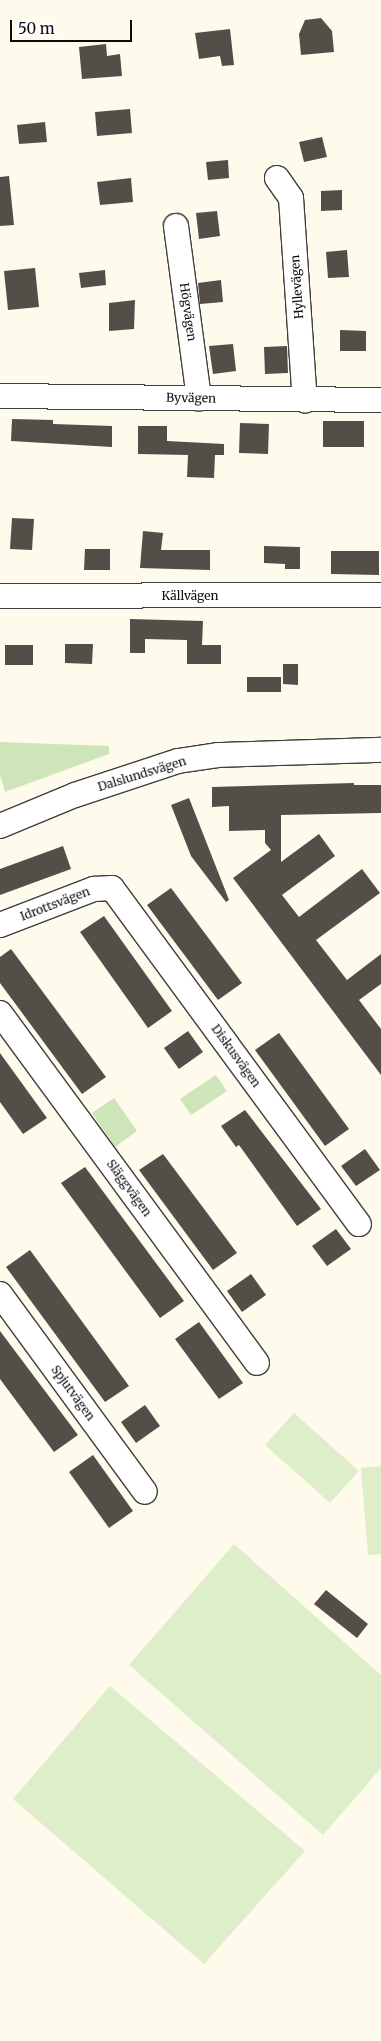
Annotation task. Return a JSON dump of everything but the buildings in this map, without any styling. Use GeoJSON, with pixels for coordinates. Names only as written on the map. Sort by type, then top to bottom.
{"type":"FeatureCollection","features":[{"type":"Feature","properties":{"kind":"street","name":"Hyllevägen"},"geometry":{"type":"LineString","coordinates":[[276,178],[291,198],[305,401]]}},
{"type":"Feature","properties":{"kind":"street","name":"Högvägen"},"geometry":{"type":"LineString","coordinates":[[176,226],[199,398]]}},
{"type":"Feature","properties":{"kind":"street","name":"Byvägen"},"geometry":{"type":"LineString","coordinates":[[0,396],[305,401],[381,400]]}},
{"type":"Feature","properties":{"kind":"street","name":"Källvägen"},"geometry":{"type":"LineString","coordinates":[[0,596],[381,595]]}},
{"type":"Feature","properties":{"kind":"street","name":"Dalslundsvägen"},"geometry":{"type":"LineString","coordinates":[[1,824],[75,795],[178,761],[218,755],[381,750]]}},
{"type":"Feature","properties":{"kind":"street","name":"Idrottsvägen"},"geometry":{"type":"LineString","coordinates":[[0,925],[94,889],[112,888]]}},
{"type":"Feature","properties":{"kind":"street","name":"Diskusvägen"},"geometry":{"type":"LineString","coordinates":[[112,888],[359,1224]]}},
{"type":"Feature","properties":{"kind":"street","name":"Släggvägen"},"geometry":{"type":"LineString","coordinates":[[0,1014],[257,1363]]}},
{"type":"Feature","properties":{"kind":"street","name":"Spjutvägen"},"geometry":{"type":"LineString","coordinates":[[0,1294],[145,1492]]}},
{"type":"Feature","properties":{"kind":"green space"},"geometry":{"type":"Polygon","coordinates":[[[0,742],[109,746],[109,754],[5,792],[0,775],[0,742]]]}},
{"type":"Feature","properties":{"kind":"green space"},"geometry":{"type":"Polygon","coordinates":[[[216,1075],[227,1091],[191,1115],[180,1099],[216,1075]]]}},
{"type":"Feature","properties":{"kind":"green space"},"geometry":{"type":"Polygon","coordinates":[[[114,1098],[137,1131],[115,1147],[92,1113],[114,1098]]]}},
{"type":"Feature","properties":{"kind":"green space"},"geometry":{"type":"Polygon","coordinates":[[[294,1413],[359,1471],[330,1503],[265,1445],[294,1413]]]}},
{"type":"Feature","properties":{"kind":"green space"},"geometry":{"type":"Polygon","coordinates":[[[381,1466],[381,1554],[368,1555],[361,1468],[381,1466]]]}},
{"type":"Feature","properties":{"kind":"green space"},"geometry":{"type":"Polygon","coordinates":[[[234,1544],[381,1675],[381,1768],[323,1835],[129,1665],[234,1544]]]}},
{"type":"Feature","properties":{"kind":"green space"},"geometry":{"type":"Polygon","coordinates":[[[110,1686],[305,1851],[204,1964],[13,1799],[110,1686]]]}}]}
